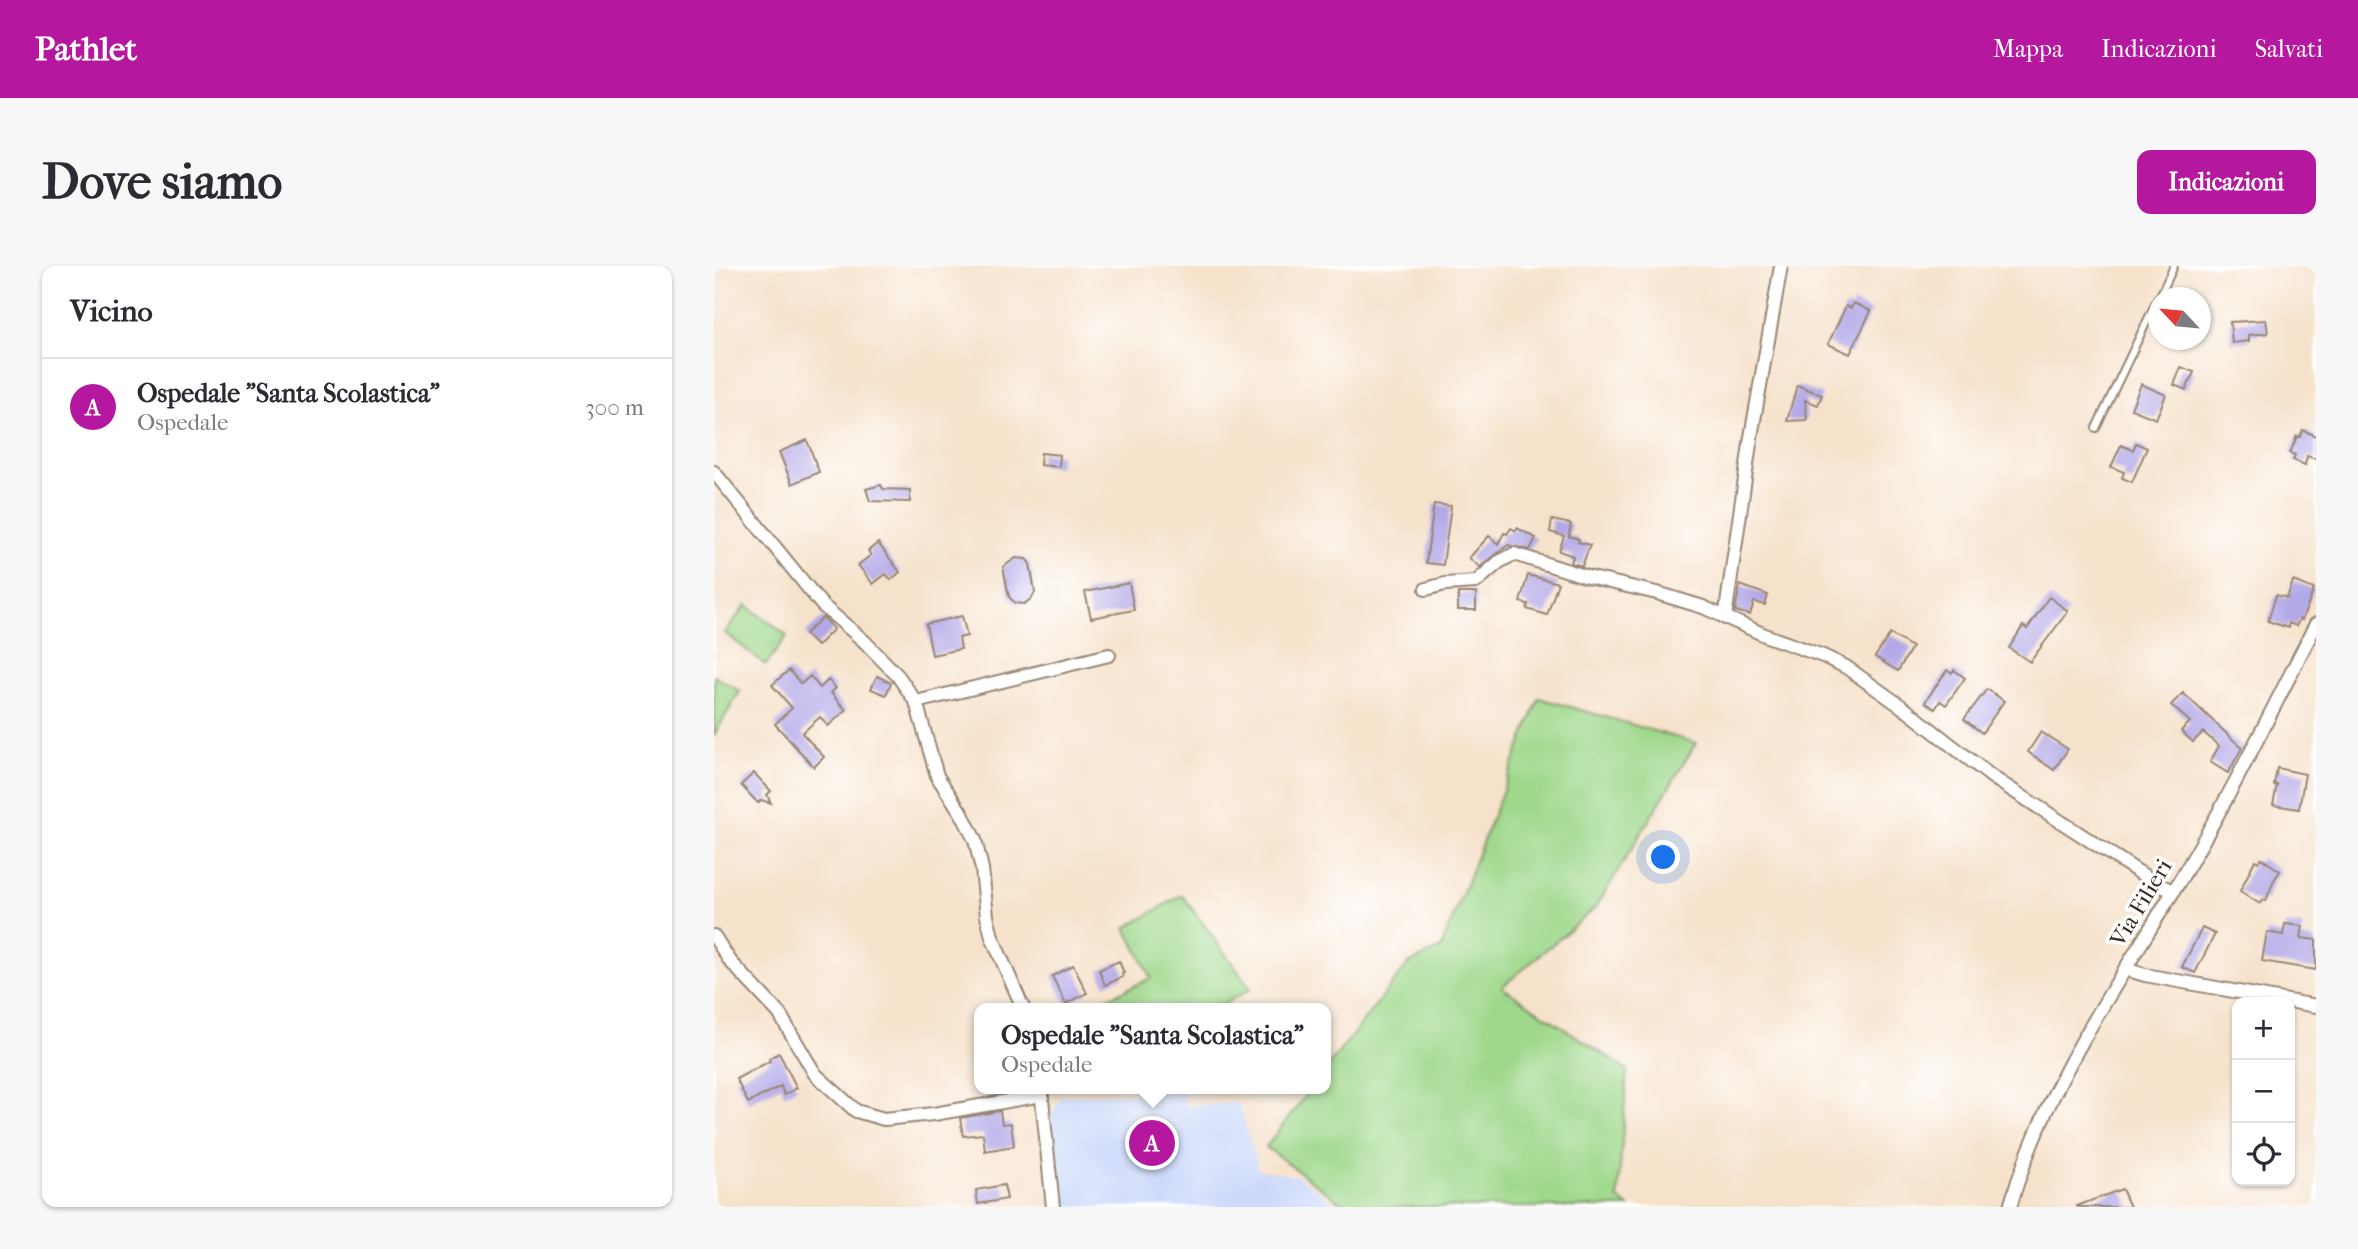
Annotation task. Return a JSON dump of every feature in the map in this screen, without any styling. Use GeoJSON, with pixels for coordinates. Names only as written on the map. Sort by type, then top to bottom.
{"type":"FeatureCollection","features":[{"type":"Feature","properties":{"kind":"street"},"geometry":{"type":"LineString","coordinates":[[1725,618],[1751,437],[1781,266]]}},
{"type":"Feature","properties":{"kind":"street"},"geometry":{"type":"LineString","coordinates":[[714,472],[822,605],[864,641],[898,676],[916,702],[937,776],[975,840],[992,937],[1021,1003]]}},
{"type":"Feature","properties":{"kind":"street"},"geometry":{"type":"LineString","coordinates":[[1426,589],[1445,584],[1476,582],[1499,562],[1514,554],[1588,577],[1703,607],[1846,667],[1992,777],[2157,884],[2174,891]]}},
{"type":"Feature","properties":{"kind":"street","name":"Via Filieri"},"geometry":{"type":"LineString","coordinates":[[2010,1207],[2021,1168],[2084,1039],[2174,891],[2316,624]]}},
{"type":"Feature","properties":{"kind":"street"},"geometry":{"type":"LineString","coordinates":[[916,702],[1109,655]]}},
{"type":"Feature","properties":{"kind":"street"},"geometry":{"type":"LineString","coordinates":[[714,936],[730,961],[779,1013],[815,1074],[856,1111],[884,1119],[934,1114],[1031,1094]]}},
{"type":"Feature","properties":{"kind":"street"},"geometry":{"type":"LineString","coordinates":[[2125,969],[2316,1006]]}},
{"type":"Feature","properties":{"kind":"street"},"geometry":{"type":"LineString","coordinates":[[1041,1094],[1053,1207]]}},
{"type":"Feature","properties":{"kind":"lane"},"geometry":{"type":"LineString","coordinates":[[2164,287],[2174,266]]}},
{"type":"Feature","properties":{"kind":"lane"},"geometry":{"type":"LineString","coordinates":[[2096,428],[2148,321]]}},
{"type":"Feature","properties":{"kind":"shaded area"},"geometry":{"type":"Polygon","coordinates":[[[1185,1094],[1185,1106],[1239,1103],[1258,1169],[1300,1177],[1339,1207],[1059,1207],[1051,1116],[1062,1096],[1185,1094]]]}},
{"type":"Feature","properties":{"kind":"green space"},"geometry":{"type":"Polygon","coordinates":[[[746,605],[787,636],[766,665],[725,633],[746,605]]]}},
{"type":"Feature","properties":{"kind":"green space"},"geometry":{"type":"Polygon","coordinates":[[[714,676],[740,691],[714,735],[714,676]]]}},
{"type":"Feature","properties":{"kind":"green space"},"geometry":{"type":"Polygon","coordinates":[[[1539,698],[1696,743],[1596,907],[1502,987],[1627,1070],[1618,1198],[1629,1207],[1347,1207],[1266,1147],[1307,1094],[1331,1094],[1331,1062],[1408,964],[1441,948],[1539,698]]]}},
{"type":"Feature","properties":{"kind":"green space"},"geometry":{"type":"Polygon","coordinates":[[[1182,895],[1251,989],[1225,1003],[1098,1003],[1151,978],[1126,928],[1182,895]]]}},
{"type":"Feature","properties":{"kind":"building"},"geometry":{"type":"Polygon","coordinates":[[[1854,303],[1871,311],[1850,354],[1828,344],[1846,306],[1851,308],[1854,303]]]}},
{"type":"Feature","properties":{"kind":"building"},"geometry":{"type":"Polygon","coordinates":[[[2266,320],[2268,333],[2249,335],[2249,341],[2232,343],[2230,322],[2266,320]]]}},
{"type":"Feature","properties":{"kind":"building"},"geometry":{"type":"Polygon","coordinates":[[[2181,367],[2194,372],[2186,390],[2174,385],[2181,367]]]}},
{"type":"Feature","properties":{"kind":"building"},"geometry":{"type":"Polygon","coordinates":[[[2141,384],[2166,395],[2156,419],[2131,409],[2141,384]]]}},
{"type":"Feature","properties":{"kind":"building"},"geometry":{"type":"Polygon","coordinates":[[[1797,385],[1822,395],[1818,405],[1805,400],[1807,420],[1787,421],[1797,385]]]}},
{"type":"Feature","properties":{"kind":"building"},"geometry":{"type":"Polygon","coordinates":[[[2303,430],[2316,436],[2316,459],[2307,456],[2305,465],[2293,460],[2295,455],[2290,453],[2297,436],[2300,437],[2303,430]]]}},
{"type":"Feature","properties":{"kind":"building"},"geometry":{"type":"Polygon","coordinates":[[[807,440],[819,472],[792,484],[779,452],[807,440]]]}},
{"type":"Feature","properties":{"kind":"building"},"geometry":{"type":"Polygon","coordinates":[[[2136,443],[2147,448],[2132,482],[2122,478],[2124,472],[2111,467],[2121,445],[2133,450],[2136,443]]]}},
{"type":"Feature","properties":{"kind":"building"},"geometry":{"type":"Polygon","coordinates":[[[1041,453],[1060,455],[1059,467],[1040,465],[1041,453]]]}},
{"type":"Feature","properties":{"kind":"building"},"geometry":{"type":"Polygon","coordinates":[[[881,485],[883,489],[910,490],[910,502],[870,501],[866,489],[881,485]]]}},
{"type":"Feature","properties":{"kind":"building"},"geometry":{"type":"Polygon","coordinates":[[[1434,504],[1451,506],[1443,565],[1426,563],[1434,504]]]}},
{"type":"Feature","properties":{"kind":"building"},"geometry":{"type":"Polygon","coordinates":[[[1552,520],[1571,524],[1569,536],[1590,545],[1582,566],[1571,563],[1573,556],[1559,551],[1564,536],[1550,532],[1552,520]]]}},
{"type":"Feature","properties":{"kind":"building"},"geometry":{"type":"Polygon","coordinates":[[[1511,528],[1516,531],[1517,528],[1536,538],[1530,550],[1508,545],[1480,567],[1469,558],[1489,536],[1498,544],[1504,533],[1507,534],[1511,528]]]}},
{"type":"Feature","properties":{"kind":"building"},"geometry":{"type":"Polygon","coordinates":[[[878,543],[900,572],[891,580],[886,574],[873,584],[858,565],[871,555],[868,551],[878,543]]]}},
{"type":"Feature","properties":{"kind":"building"},"geometry":{"type":"Polygon","coordinates":[[[1016,558],[1026,559],[1030,564],[1035,592],[1024,604],[1015,603],[1009,597],[1003,567],[1016,558]]]}},
{"type":"Feature","properties":{"kind":"building"},"geometry":{"type":"Polygon","coordinates":[[[1528,575],[1558,583],[1547,615],[1527,609],[1528,604],[1520,602],[1528,575]]]}},
{"type":"Feature","properties":{"kind":"building"},"geometry":{"type":"Polygon","coordinates":[[[2293,581],[2314,589],[2302,620],[2300,619],[2296,626],[2289,623],[2288,628],[2268,621],[2276,595],[2287,598],[2293,581]]]}},
{"type":"Feature","properties":{"kind":"building"},"geometry":{"type":"Polygon","coordinates":[[[1129,583],[1134,610],[1091,618],[1085,592],[1129,583]]]}},
{"type":"Feature","properties":{"kind":"building"},"geometry":{"type":"Polygon","coordinates":[[[1740,585],[1768,595],[1765,605],[1754,602],[1750,615],[1735,611],[1740,585]]]}},
{"type":"Feature","properties":{"kind":"building"},"geometry":{"type":"Polygon","coordinates":[[[1458,593],[1476,593],[1476,610],[1458,610],[1458,593]]]}},
{"type":"Feature","properties":{"kind":"building"},"geometry":{"type":"Polygon","coordinates":[[[2049,597],[2068,611],[2030,662],[2009,648],[2023,626],[2027,629],[2049,597]]]}},
{"type":"Feature","properties":{"kind":"building"},"geometry":{"type":"Polygon","coordinates":[[[962,616],[967,636],[959,638],[961,649],[932,655],[926,624],[962,616]]]}},
{"type":"Feature","properties":{"kind":"building"},"geometry":{"type":"Polygon","coordinates":[[[823,617],[834,629],[817,646],[805,634],[823,617]]]}},
{"type":"Feature","properties":{"kind":"building"},"geometry":{"type":"Polygon","coordinates":[[[1890,634],[1912,647],[1898,671],[1875,657],[1890,634]]]}},
{"type":"Feature","properties":{"kind":"building"},"geometry":{"type":"Polygon","coordinates":[[[789,670],[801,684],[810,676],[820,688],[828,680],[836,688],[831,693],[846,710],[828,726],[820,717],[802,733],[824,757],[814,767],[775,724],[792,708],[772,685],[789,670]]]}},
{"type":"Feature","properties":{"kind":"building"},"geometry":{"type":"Polygon","coordinates":[[[1947,670],[1952,673],[1954,670],[1965,678],[1946,705],[1940,701],[1935,709],[1925,702],[1947,670]]]}},
{"type":"Feature","properties":{"kind":"building"},"geometry":{"type":"Polygon","coordinates":[[[877,676],[891,683],[886,695],[871,689],[877,676]]]}},
{"type":"Feature","properties":{"kind":"building"},"geometry":{"type":"Polygon","coordinates":[[[1987,689],[2004,701],[1982,733],[1964,719],[1987,689]]]}},
{"type":"Feature","properties":{"kind":"building"},"geometry":{"type":"Polygon","coordinates":[[[2183,693],[2242,748],[2228,773],[2210,762],[2219,746],[2203,732],[2193,742],[2181,731],[2190,722],[2171,705],[2183,693]]]}},
{"type":"Feature","properties":{"kind":"building"},"geometry":{"type":"Polygon","coordinates":[[[2041,732],[2068,749],[2054,770],[2028,752],[2041,732]]]}},
{"type":"Feature","properties":{"kind":"building"},"geometry":{"type":"Polygon","coordinates":[[[2277,768],[2305,774],[2299,809],[2273,805],[2277,768]]]}},
{"type":"Feature","properties":{"kind":"building"},"geometry":{"type":"Polygon","coordinates":[[[754,773],[771,791],[767,795],[771,803],[761,800],[758,803],[741,785],[754,773]]]}},
{"type":"Feature","properties":{"kind":"building"},"geometry":{"type":"Polygon","coordinates":[[[2261,858],[2280,871],[2266,901],[2263,900],[2260,904],[2240,891],[2255,860],[2258,862],[2261,858]]]}},
{"type":"Feature","properties":{"kind":"building"},"geometry":{"type":"Polygon","coordinates":[[[2285,924],[2303,926],[2301,938],[2316,940],[2316,970],[2262,961],[2267,932],[2283,935],[2285,924]]]}},
{"type":"Feature","properties":{"kind":"building"},"geometry":{"type":"Polygon","coordinates":[[[2202,928],[2215,934],[2195,973],[2182,967],[2202,928]]]}},
{"type":"Feature","properties":{"kind":"building"},"geometry":{"type":"Polygon","coordinates":[[[1119,961],[1123,977],[1105,985],[1099,970],[1119,961]]]}},
{"type":"Feature","properties":{"kind":"building"},"geometry":{"type":"Polygon","coordinates":[[[1073,965],[1087,993],[1066,1003],[1052,976],[1073,965]]]}},
{"type":"Feature","properties":{"kind":"building"},"geometry":{"type":"Polygon","coordinates":[[[779,1053],[797,1088],[784,1095],[781,1086],[748,1103],[736,1079],[770,1061],[769,1058],[779,1053]]]}},
{"type":"Feature","properties":{"kind":"building"},"geometry":{"type":"Polygon","coordinates":[[[1000,1111],[1002,1124],[1011,1123],[1014,1146],[985,1151],[983,1134],[963,1136],[960,1118],[1000,1111]]]}},
{"type":"Feature","properties":{"kind":"building"},"geometry":{"type":"Polygon","coordinates":[[[1004,1185],[1007,1199],[978,1204],[976,1190],[1004,1185]]]}},
{"type":"Feature","properties":{"kind":"building"},"geometry":{"type":"Polygon","coordinates":[[[2122,1189],[2130,1207],[2077,1206],[2122,1189]]]}},
{"type":"Feature","properties":{"kind":"place","name":"Ospedale \"Santa Scolastica\""},"geometry":{"type":"Point","coordinates":[1152,1143]}}]}
